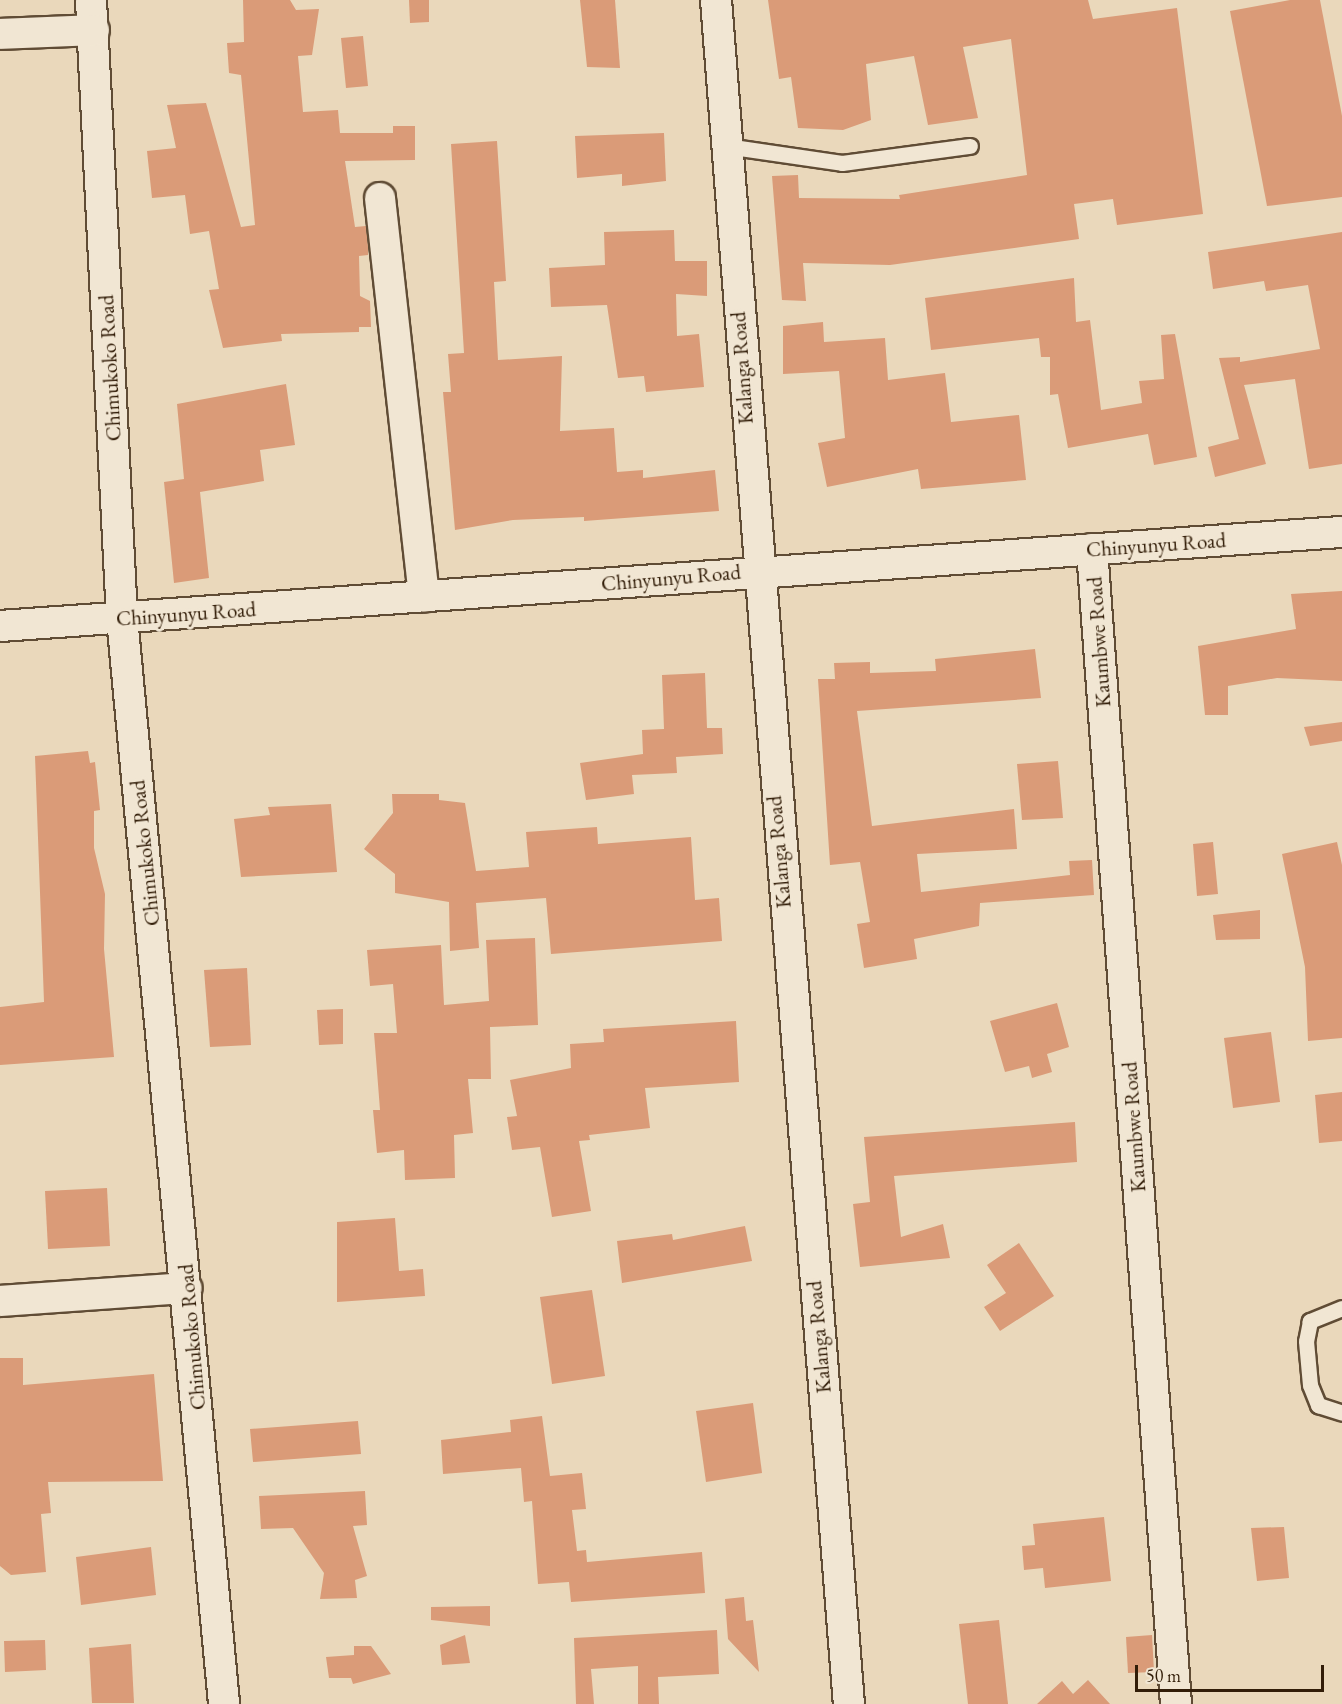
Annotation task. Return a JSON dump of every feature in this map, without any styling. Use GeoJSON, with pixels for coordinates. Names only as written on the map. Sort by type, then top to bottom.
{"type":"FeatureCollection","features":[{"type":"Feature","properties":{"kind":"street","name":"Chimukoko Road"},"geometry":{"type":"LineString","coordinates":[[91,0],[122,618],[188,1288],[224,1704]]}},
{"type":"Feature","properties":{"kind":"street","name":"Kalanga Road"},"geometry":{"type":"LineString","coordinates":[[716,0],[756,571],[849,1704]]}},
{"type":"Feature","properties":{"kind":"street"},"geometry":{"type":"LineString","coordinates":[[0,34],[94,30]]}},
{"type":"Feature","properties":{"kind":"street"},"geometry":{"type":"LineString","coordinates":[[380,198],[424,597]]}},
{"type":"Feature","properties":{"kind":"street","name":"Chinyunyu Road"},"geometry":{"type":"LineString","coordinates":[[0,626],[424,597],[756,571],[1342,532]]}},
{"type":"Feature","properties":{"kind":"street","name":"Kaumbwe Road"},"geometry":{"type":"LineString","coordinates":[[1092,549],[1176,1704]]}},
{"type":"Feature","properties":{"kind":"street"},"geometry":{"type":"LineString","coordinates":[[0,1301],[188,1288]]}},
{"type":"Feature","properties":{"kind":"lane"},"geometry":{"type":"LineString","coordinates":[[726,146],[842,163],[970,146]]}},
{"type":"Feature","properties":{"kind":"lane"},"geometry":{"type":"LineString","coordinates":[[1342,1308],[1311,1321],[1306,1341],[1310,1385],[1318,1405],[1342,1413]]}},
{"type":"Feature","properties":{"kind":"building"},"geometry":{"type":"Polygon","coordinates":[[[243,0],[290,0],[296,10],[319,9],[312,55],[298,56],[303,112],[338,110],[340,133],[393,133],[393,126],[415,126],[415,160],[345,161],[355,227],[366,226],[368,246],[368,255],[359,256],[360,296],[370,301],[371,327],[359,327],[359,332],[281,334],[282,341],[223,348],[209,290],[219,289],[209,231],[190,234],[185,195],[152,198],[147,151],[176,148],[167,105],[206,103],[241,227],[255,225],[241,75],[229,73],[227,43],[244,42],[243,0]]]}},
{"type":"Feature","properties":{"kind":"building"},"geometry":{"type":"Polygon","coordinates":[[[409,0],[429,0],[429,22],[410,23],[409,0]]]}},
{"type":"Feature","properties":{"kind":"building"},"geometry":{"type":"Polygon","coordinates":[[[580,0],[615,0],[620,68],[587,67],[580,0]]]}},
{"type":"Feature","properties":{"kind":"building"},"geometry":{"type":"Polygon","coordinates":[[[768,0],[1088,0],[1093,19],[1177,8],[1203,214],[1117,225],[1113,199],[1074,204],[1079,239],[890,265],[803,263],[806,301],[782,300],[772,176],[798,175],[799,198],[900,199],[899,195],[1027,175],[1011,39],[963,47],[978,118],[928,125],[914,56],[866,64],[871,120],[843,130],[798,128],[791,77],[779,79],[768,0]]]}},
{"type":"Feature","properties":{"kind":"building"},"geometry":{"type":"Polygon","coordinates":[[[1290,0],[1320,0],[1342,116],[1342,197],[1267,206],[1230,11],[1290,0]]]}},
{"type":"Feature","properties":{"kind":"building"},"geometry":{"type":"Polygon","coordinates":[[[363,36],[368,86],[346,88],[341,38],[363,36]]]}},
{"type":"Feature","properties":{"kind":"building"},"geometry":{"type":"Polygon","coordinates":[[[664,133],[666,181],[622,186],[622,174],[577,178],[575,136],[664,133]]]}},
{"type":"Feature","properties":{"kind":"building"},"geometry":{"type":"Polygon","coordinates":[[[497,141],[506,281],[494,282],[498,360],[562,356],[560,431],[614,428],[617,472],[643,470],[643,478],[715,470],[719,511],[584,521],[584,517],[513,520],[455,530],[443,392],[451,392],[448,354],[464,353],[451,144],[497,141]]]}},
{"type":"Feature","properties":{"kind":"building"},"geometry":{"type":"Polygon","coordinates":[[[674,230],[675,261],[707,261],[707,296],[676,294],[677,336],[699,334],[704,387],[646,392],[644,376],[618,378],[607,305],[551,307],[549,268],[605,265],[604,232],[674,230]]]}},
{"type":"Feature","properties":{"kind":"building"},"geometry":{"type":"Polygon","coordinates":[[[1342,232],[1342,464],[1309,469],[1295,379],[1244,385],[1266,464],[1215,477],[1208,447],[1239,439],[1219,358],[1240,357],[1240,362],[1320,349],[1308,285],[1266,291],[1264,281],[1213,289],[1208,252],[1342,232]]]}},
{"type":"Feature","properties":{"kind":"building"},"geometry":{"type":"Polygon","coordinates":[[[1074,278],[1076,322],[1090,320],[1101,410],[1142,403],[1139,381],[1164,379],[1161,335],[1175,334],[1197,457],[1154,465],[1148,434],[1068,448],[1058,394],[1050,395],[1050,357],[1041,357],[1039,338],[931,350],[925,298],[1074,278]]]}},
{"type":"Feature","properties":{"kind":"building"},"geometry":{"type":"Polygon","coordinates":[[[823,322],[824,342],[885,338],[888,380],[945,373],[951,422],[1019,415],[1026,480],[921,489],[918,469],[827,487],[818,443],[845,438],[839,371],[783,374],[783,326],[823,322]]]}},
{"type":"Feature","properties":{"kind":"building"},"geometry":{"type":"Polygon","coordinates":[[[286,384],[295,445],[260,450],[264,481],[200,492],[209,578],[174,583],[164,482],[184,479],[177,404],[286,384]]]}},
{"type":"Feature","properties":{"kind":"building"},"geometry":{"type":"Polygon","coordinates":[[[1342,591],[1342,681],[1277,678],[1228,686],[1228,715],[1205,715],[1198,646],[1296,629],[1291,594],[1342,591]]]}},
{"type":"Feature","properties":{"kind":"building"},"geometry":{"type":"Polygon","coordinates":[[[1035,649],[1041,698],[857,711],[872,826],[1014,809],[1017,849],[917,854],[921,892],[1070,875],[1069,861],[1092,860],[1094,895],[980,903],[979,926],[914,939],[917,959],[864,968],[857,924],[870,922],[860,862],[830,865],[818,679],[835,679],[834,663],[870,662],[870,673],[936,671],[935,659],[1035,649]]]}},
{"type":"Feature","properties":{"kind":"building"},"geometry":{"type":"Polygon","coordinates":[[[705,673],[707,728],[722,728],[723,754],[676,757],[677,773],[632,775],[634,794],[586,800],[580,763],[643,754],[642,730],[664,729],[662,675],[705,673]]]}},
{"type":"Feature","properties":{"kind":"building"},"geometry":{"type":"Polygon","coordinates":[[[1342,722],[1342,741],[1310,746],[1304,727],[1342,722]]]}},
{"type":"Feature","properties":{"kind":"building"},"geometry":{"type":"Polygon","coordinates":[[[88,751],[90,763],[95,762],[100,810],[94,811],[94,848],[105,894],[104,949],[114,1057],[0,1065],[0,1007],[44,1002],[35,756],[88,751]]]}},
{"type":"Feature","properties":{"kind":"building"},"geometry":{"type":"Polygon","coordinates":[[[1058,761],[1063,818],[1022,820],[1017,764],[1058,761]]]}},
{"type":"Feature","properties":{"kind":"building"},"geometry":{"type":"Polygon","coordinates":[[[392,794],[439,794],[439,800],[465,803],[476,871],[529,867],[526,832],[597,827],[598,844],[691,837],[695,900],[719,898],[722,941],[551,954],[546,898],[476,903],[479,948],[450,951],[449,902],[395,893],[395,874],[364,849],[393,813],[392,794]]]}},
{"type":"Feature","properties":{"kind":"building"},"geometry":{"type":"Polygon","coordinates":[[[331,804],[337,872],[241,877],[234,819],[270,815],[268,807],[331,804]]]}},
{"type":"Feature","properties":{"kind":"building"},"geometry":{"type":"Polygon","coordinates":[[[1213,842],[1218,894],[1197,896],[1193,844],[1213,842]]]}},
{"type":"Feature","properties":{"kind":"building"},"geometry":{"type":"Polygon","coordinates":[[[1337,842],[1342,865],[1342,1038],[1308,1041],[1305,967],[1282,854],[1337,842]]]}},
{"type":"Feature","properties":{"kind":"building"},"geometry":{"type":"Polygon","coordinates":[[[1260,910],[1260,939],[1216,940],[1213,915],[1260,910]]]}},
{"type":"Feature","properties":{"kind":"building"},"geometry":{"type":"Polygon","coordinates":[[[535,938],[538,1025],[490,1027],[491,1079],[468,1079],[473,1133],[454,1135],[455,1178],[405,1180],[404,1150],[377,1153],[373,1110],[380,1110],[374,1033],[397,1033],[393,984],[370,986],[367,950],[441,945],[444,1005],[489,1001],[486,940],[535,938]]]}},
{"type":"Feature","properties":{"kind":"building"},"geometry":{"type":"Polygon","coordinates":[[[247,968],[251,1045],[210,1047],[204,970],[247,968]]]}},
{"type":"Feature","properties":{"kind":"building"},"geometry":{"type":"Polygon","coordinates":[[[1057,1003],[1069,1047],[1047,1054],[1052,1072],[1032,1078],[1029,1066],[1005,1072],[990,1021],[1057,1003]]]}},
{"type":"Feature","properties":{"kind":"building"},"geometry":{"type":"Polygon","coordinates":[[[343,1009],[343,1044],[319,1045],[317,1010],[343,1009]]]}},
{"type":"Feature","properties":{"kind":"building"},"geometry":{"type":"Polygon","coordinates":[[[736,1021],[739,1082],[645,1088],[650,1128],[589,1135],[590,1140],[579,1141],[591,1211],[552,1217],[540,1147],[512,1150],[507,1117],[517,1116],[510,1080],[571,1068],[570,1044],[604,1042],[603,1029],[736,1021]]]}},
{"type":"Feature","properties":{"kind":"building"},"geometry":{"type":"Polygon","coordinates":[[[1271,1032],[1280,1102],[1233,1108],[1224,1038],[1271,1032]]]}},
{"type":"Feature","properties":{"kind":"building"},"geometry":{"type":"Polygon","coordinates":[[[1342,1092],[1342,1141],[1319,1143],[1315,1095],[1342,1092]]]}},
{"type":"Feature","properties":{"kind":"building"},"geometry":{"type":"Polygon","coordinates":[[[1075,1122],[1077,1162],[894,1176],[901,1237],[943,1224],[950,1258],[860,1267],[853,1204],[870,1202],[864,1137],[1075,1122]]]}},
{"type":"Feature","properties":{"kind":"building"},"geometry":{"type":"Polygon","coordinates":[[[107,1188],[110,1246],[48,1249],[45,1191],[107,1188]]]}},
{"type":"Feature","properties":{"kind":"building"},"geometry":{"type":"Polygon","coordinates":[[[395,1218],[399,1271],[423,1269],[425,1296],[337,1302],[337,1222],[395,1218]]]}},
{"type":"Feature","properties":{"kind":"building"},"geometry":{"type":"Polygon","coordinates":[[[745,1226],[752,1261],[622,1283],[617,1241],[672,1234],[673,1240],[745,1226]]]}},
{"type":"Feature","properties":{"kind":"building"},"geometry":{"type":"Polygon","coordinates":[[[1019,1243],[1054,1296],[1000,1331],[984,1307],[1006,1293],[987,1265],[1019,1243]]]}},
{"type":"Feature","properties":{"kind":"building"},"geometry":{"type":"Polygon","coordinates":[[[592,1290],[605,1376],[552,1384],[540,1297],[592,1290]]]}},
{"type":"Feature","properties":{"kind":"building"},"geometry":{"type":"Polygon","coordinates":[[[0,1358],[23,1358],[23,1385],[154,1374],[163,1481],[48,1482],[51,1513],[41,1514],[46,1572],[11,1575],[0,1566],[0,1358]]]}},
{"type":"Feature","properties":{"kind":"building"},"geometry":{"type":"Polygon","coordinates":[[[753,1403],[762,1473],[706,1482],[696,1411],[753,1403]]]}},
{"type":"Feature","properties":{"kind":"building"},"geometry":{"type":"Polygon","coordinates":[[[542,1416],[550,1476],[582,1473],[586,1509],[572,1510],[577,1551],[586,1550],[587,1562],[702,1552],[705,1593],[571,1602],[569,1582],[538,1584],[532,1501],[524,1502],[521,1468],[443,1474],[441,1440],[511,1432],[510,1420],[542,1416]]]}},
{"type":"Feature","properties":{"kind":"building"},"geometry":{"type":"Polygon","coordinates":[[[358,1421],[361,1454],[253,1462],[250,1429],[358,1421]]]}},
{"type":"Feature","properties":{"kind":"building"},"geometry":{"type":"Polygon","coordinates":[[[365,1491],[367,1525],[353,1526],[367,1576],[355,1580],[357,1598],[320,1599],[324,1573],[293,1528],[261,1529],[259,1496],[365,1491]]]}},
{"type":"Feature","properties":{"kind":"building"},"geometry":{"type":"Polygon","coordinates":[[[1104,1517],[1111,1581],[1045,1588],[1043,1568],[1024,1570],[1022,1546],[1035,1545],[1033,1524],[1104,1517]]]}},
{"type":"Feature","properties":{"kind":"building"},"geometry":{"type":"Polygon","coordinates":[[[1284,1527],[1289,1578],[1257,1581],[1251,1528],[1284,1527]]]}},
{"type":"Feature","properties":{"kind":"building"},"geometry":{"type":"Polygon","coordinates":[[[151,1547],[156,1595],[81,1605],[76,1557],[151,1547]]]}},
{"type":"Feature","properties":{"kind":"building"},"geometry":{"type":"Polygon","coordinates":[[[744,1597],[746,1621],[753,1620],[759,1672],[728,1639],[725,1599],[744,1597]]]}},
{"type":"Feature","properties":{"kind":"building"},"geometry":{"type":"Polygon","coordinates":[[[490,1606],[490,1626],[431,1620],[431,1607],[490,1606]]]}},
{"type":"Feature","properties":{"kind":"building"},"geometry":{"type":"Polygon","coordinates":[[[999,1620],[1008,1704],[968,1704],[959,1624],[999,1620]]]}},
{"type":"Feature","properties":{"kind":"building"},"geometry":{"type":"Polygon","coordinates":[[[717,1630],[719,1674],[658,1677],[659,1704],[638,1704],[638,1666],[591,1669],[594,1704],[576,1704],[574,1638],[717,1630]]]}},
{"type":"Feature","properties":{"kind":"building"},"geometry":{"type":"Polygon","coordinates":[[[465,1635],[470,1663],[442,1665],[440,1645],[465,1635]]]}},
{"type":"Feature","properties":{"kind":"building"},"geometry":{"type":"Polygon","coordinates":[[[1152,1635],[1154,1672],[1128,1673],[1126,1637],[1152,1635]]]}},
{"type":"Feature","properties":{"kind":"building"},"geometry":{"type":"Polygon","coordinates":[[[45,1640],[46,1670],[5,1672],[4,1641],[45,1640]]]}},
{"type":"Feature","properties":{"kind":"building"},"geometry":{"type":"Polygon","coordinates":[[[131,1644],[134,1703],[92,1703],[89,1648],[131,1644]]]}},
{"type":"Feature","properties":{"kind":"building"},"geometry":{"type":"Polygon","coordinates":[[[354,1646],[371,1646],[391,1674],[353,1684],[351,1678],[329,1678],[326,1657],[354,1655],[354,1646]]]}},
{"type":"Feature","properties":{"kind":"building"},"geometry":{"type":"Polygon","coordinates":[[[1088,1680],[1110,1704],[1037,1704],[1062,1681],[1073,1694],[1088,1680]]]}}]}
